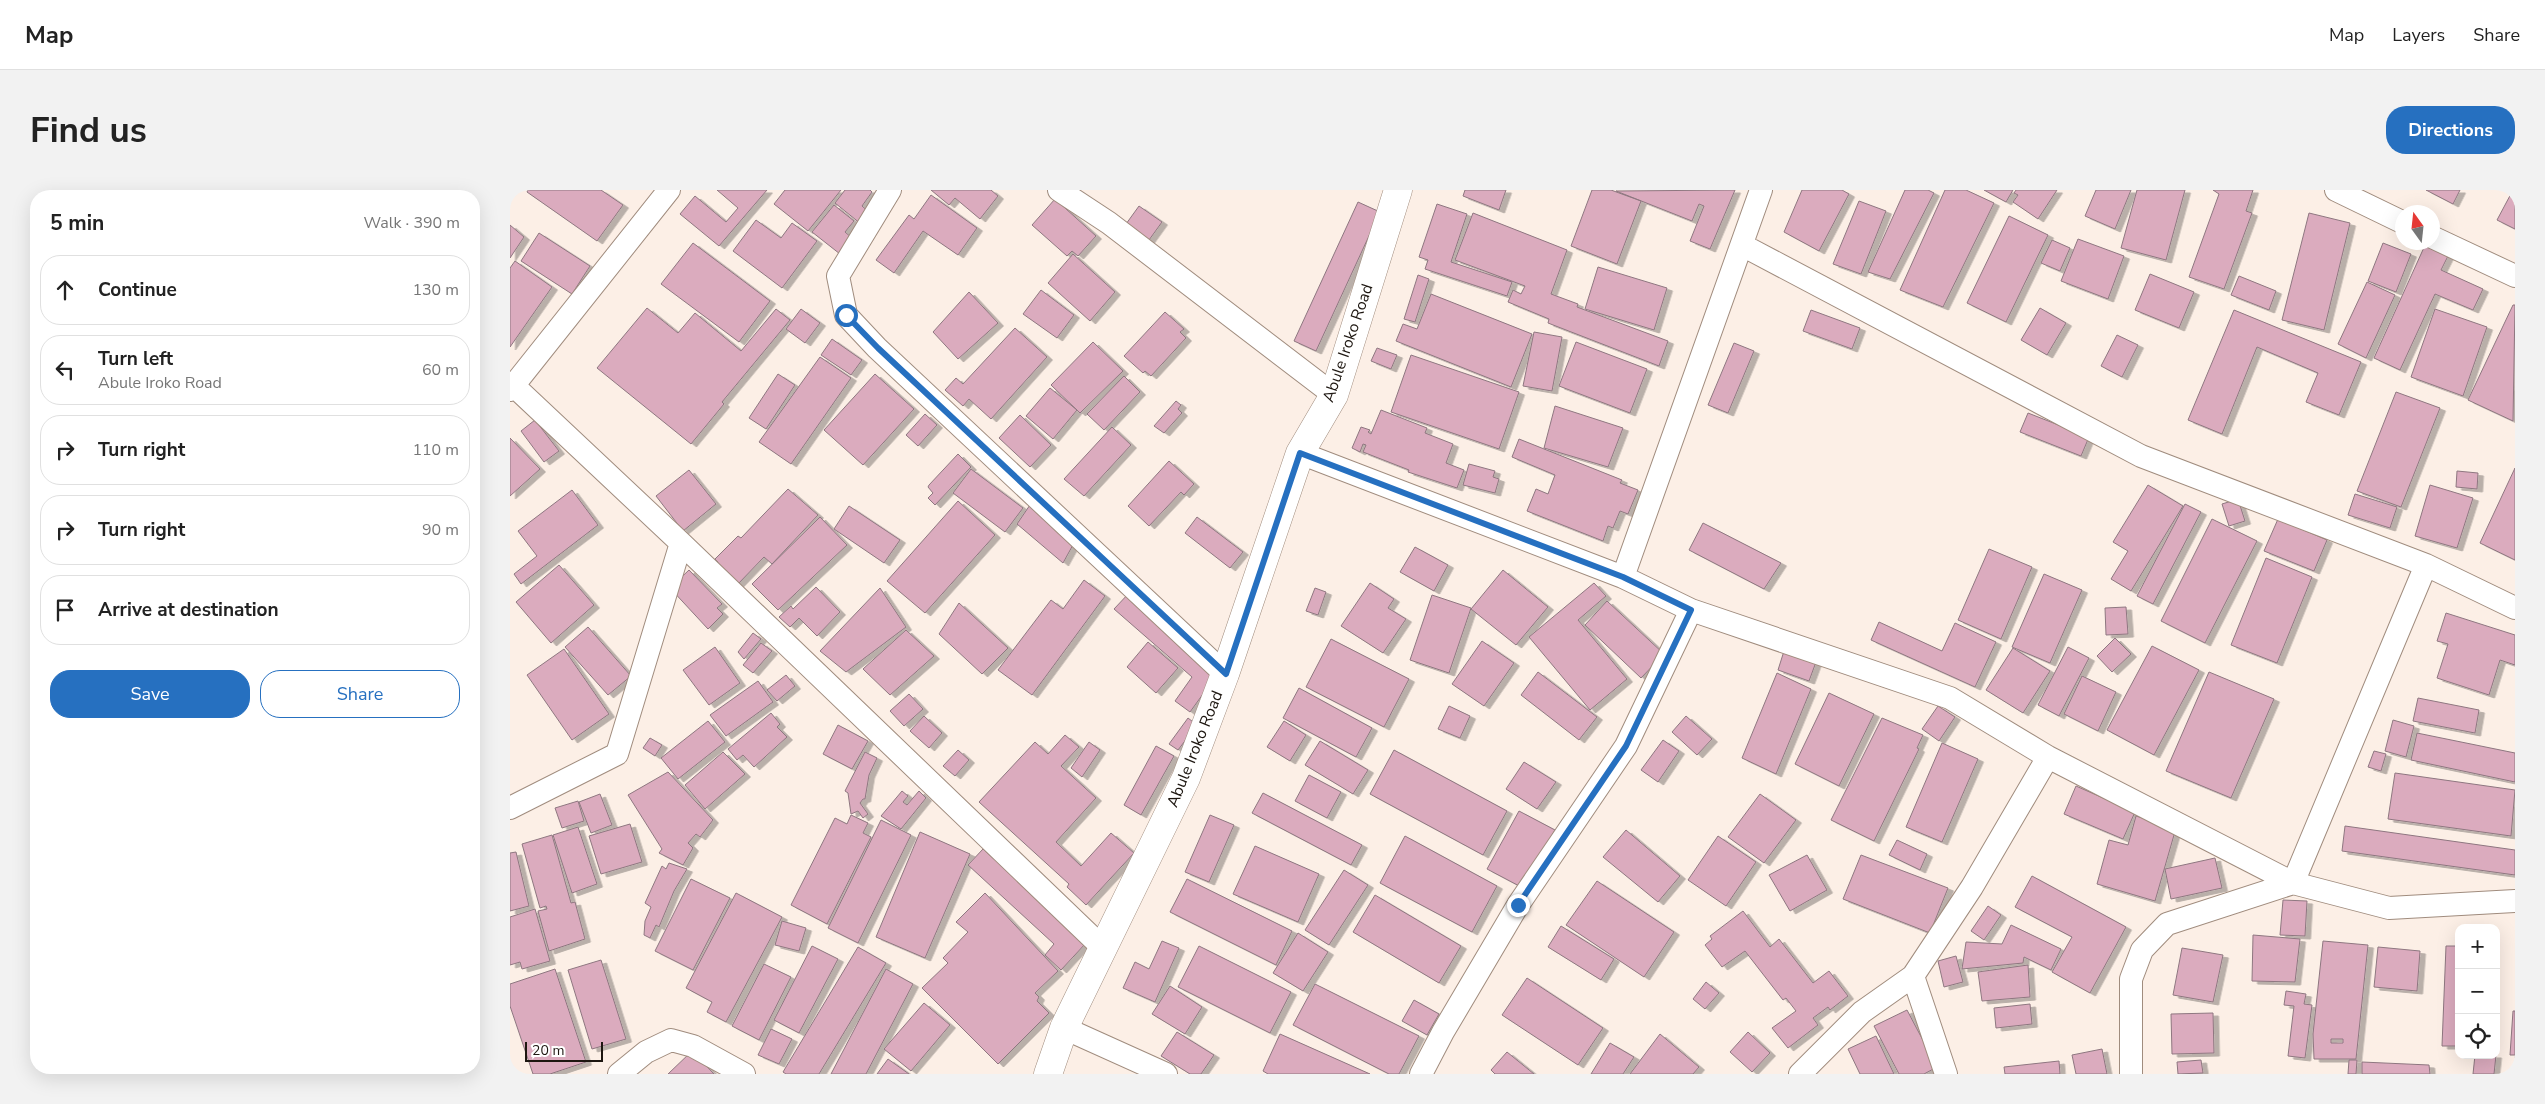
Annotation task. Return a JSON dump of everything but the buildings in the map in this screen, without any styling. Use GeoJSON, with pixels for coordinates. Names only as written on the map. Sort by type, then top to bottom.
{"type":"FeatureCollection","features":[{"type":"Feature","properties":{"kind":"street"},"geometry":{"type":"LineString","coordinates":[[669,190],[512,388],[682,543],[1103,948]]}},
{"type":"Feature","properties":{"kind":"street"},"geometry":{"type":"LineString","coordinates":[[890,190],[838,276],[846,315],[885,355],[1226,674]]}},
{"type":"Feature","properties":{"kind":"street"},"geometry":{"type":"LineString","coordinates":[[1059,190],[1109,223],[1334,394]]}},
{"type":"Feature","properties":{"kind":"street","name":"Abule Iroko Road"},"geometry":{"type":"LineString","coordinates":[[1048,1074],[1064,1028],[1186,778],[1226,674],[1300,453],[1334,394],[1398,190]]}},
{"type":"Feature","properties":{"kind":"street"},"geometry":{"type":"LineString","coordinates":[[1623,577],[1712,322],[1761,190]]}},
{"type":"Feature","properties":{"kind":"street"},"geometry":{"type":"LineString","coordinates":[[2336,190],[2395,219]]}},
{"type":"Feature","properties":{"kind":"street"},"geometry":{"type":"LineString","coordinates":[[2440,241],[2515,276]]}},
{"type":"Feature","properties":{"kind":"street"},"geometry":{"type":"LineString","coordinates":[[1742,245],[2141,456],[2426,565],[2515,608]]}},
{"type":"Feature","properties":{"kind":"street"},"geometry":{"type":"LineString","coordinates":[[1300,453],[1623,577],[1691,610],[1950,698],[2048,757],[2293,883],[2389,908],[2515,901]]}},
{"type":"Feature","properties":{"kind":"street"},"geometry":{"type":"LineString","coordinates":[[510,808],[616,754],[682,543]]}},
{"type":"Feature","properties":{"kind":"street"},"geometry":{"type":"LineString","coordinates":[[2131,1074],[2131,979],[2142,950],[2167,924],[2293,883],[2426,565]]}},
{"type":"Feature","properties":{"kind":"street"},"geometry":{"type":"LineString","coordinates":[[1421,1074],[1443,1032],[1518,905],[1626,746],[1691,610]]}},
{"type":"Feature","properties":{"kind":"street"},"geometry":{"type":"LineString","coordinates":[[1800,1074],[1862,1012],[1913,976],[1972,888],[2048,757]]}},
{"type":"Feature","properties":{"kind":"street"},"geometry":{"type":"LineString","coordinates":[[1913,976],[1946,1074]]}},
{"type":"Feature","properties":{"kind":"street"},"geometry":{"type":"LineString","coordinates":[[1064,1028],[1166,1074]]}},
{"type":"Feature","properties":{"kind":"street"},"geometry":{"type":"LineString","coordinates":[[619,1074],[646,1052],[672,1040],[693,1046],[744,1074]]}},
{"type":"Feature","properties":{"kind":"route"},"geometry":{"type":"LineString","coordinates":[[846,315],[878,348],[1226,674],[1300,453],[1623,577],[1691,610],[1626,746],[1518,905]]}}]}
